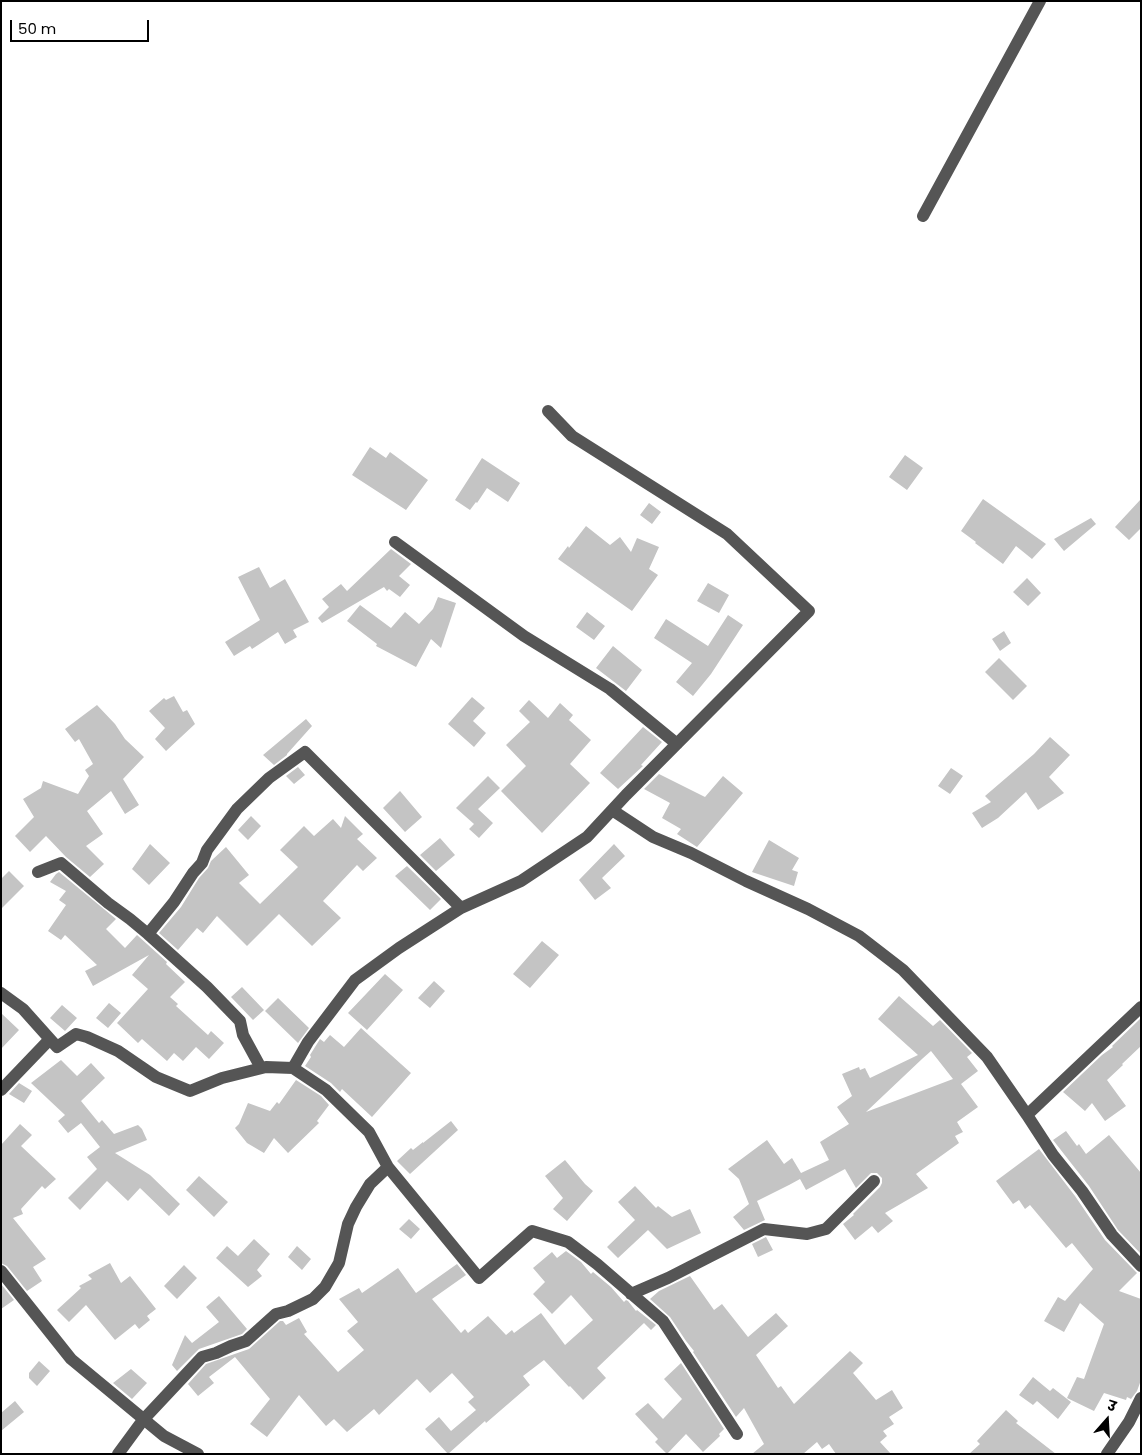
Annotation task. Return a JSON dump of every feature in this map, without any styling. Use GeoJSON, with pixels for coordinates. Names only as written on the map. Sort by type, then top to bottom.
{"type":"FeatureCollection","features":[{"type":"Feature","properties":{"kind":"street"},"geometry":{"type":"LineString","coordinates":[[923,216],[1040,1]]}},
{"type":"Feature","properties":{"kind":"street"},"geometry":{"type":"LineString","coordinates":[[293,1068],[308,1042],[355,980],[399,948],[461,908],[521,881],[587,837],[809,611],[727,534],[572,436],[548,411]]}},
{"type":"Feature","properties":{"kind":"street"},"geometry":{"type":"LineString","coordinates":[[395,542],[524,636],[610,689],[677,744]]}},
{"type":"Feature","properties":{"kind":"street"},"geometry":{"type":"LineString","coordinates":[[148,934],[202,863],[207,850],[237,809],[268,778],[305,752],[461,908]]}},
{"type":"Feature","properties":{"kind":"street"},"geometry":{"type":"LineString","coordinates":[[612,810],[653,837],[808,909],[859,936],[903,970],[987,1057],[1053,1155],[1082,1191],[1112,1235],[1141,1266]]}},
{"type":"Feature","properties":{"kind":"street"},"geometry":{"type":"LineString","coordinates":[[38,872],[61,863],[148,934],[208,987],[240,1022],[243,1035],[261,1068]]}},
{"type":"Feature","properties":{"kind":"street"},"geometry":{"type":"LineString","coordinates":[[1,993],[23,1009],[57,1047],[76,1034],[87,1037],[118,1051],[156,1077],[190,1091],[222,1078],[261,1068],[293,1068],[326,1090],[369,1132],[388,1167],[479,1278],[532,1231],[568,1242],[663,1321],[737,1434]]}},
{"type":"Feature","properties":{"kind":"street"},"geometry":{"type":"LineString","coordinates":[[1027,1115],[1141,1007]]}},
{"type":"Feature","properties":{"kind":"street"},"geometry":{"type":"LineString","coordinates":[[1,1090],[50,1039]]}},
{"type":"Feature","properties":{"kind":"street"},"geometry":{"type":"LineString","coordinates":[[118,1454],[143,1420],[202,1357],[246,1341],[276,1314],[288,1311],[313,1299],[326,1287],[340,1263],[348,1224],[356,1208],[370,1184],[388,1167]]}},
{"type":"Feature","properties":{"kind":"street"},"geometry":{"type":"LineString","coordinates":[[631,1294],[668,1278],[764,1228],[807,1234],[826,1229],[874,1181]]}},
{"type":"Feature","properties":{"kind":"street"},"geometry":{"type":"LineString","coordinates":[[1,1271],[71,1359],[164,1436],[198,1454]]}},
{"type":"Feature","properties":{"kind":"street"},"geometry":{"type":"LineString","coordinates":[[1107,1454],[1129,1422],[1141,1398]]}},
{"type":"Feature","properties":{"kind":"building"},"geometry":{"type":"Polygon","coordinates":[[[370,447],[386,458],[390,452],[428,480],[406,510],[352,475],[370,447]]]}},
{"type":"Feature","properties":{"kind":"building"},"geometry":{"type":"Polygon","coordinates":[[[905,455],[923,468],[907,490],[889,477],[905,455]]]}},
{"type":"Feature","properties":{"kind":"building"},"geometry":{"type":"Polygon","coordinates":[[[482,458],[520,483],[508,502],[487,488],[470,510],[455,500],[482,458]]]}},
{"type":"Feature","properties":{"kind":"building"},"geometry":{"type":"Polygon","coordinates":[[[983,499],[1046,544],[1032,559],[1016,546],[1003,564],[961,531],[983,499]]]}},
{"type":"Feature","properties":{"kind":"building"},"geometry":{"type":"Polygon","coordinates":[[[1141,499],[1141,528],[1129,540],[1115,527],[1141,499]]]}},
{"type":"Feature","properties":{"kind":"building"},"geometry":{"type":"Polygon","coordinates":[[[649,503],[661,512],[652,524],[640,515],[649,503]]]}},
{"type":"Feature","properties":{"kind":"building"},"geometry":{"type":"Polygon","coordinates":[[[1091,518],[1096,524],[1064,551],[1054,539],[1091,518]]]}},
{"type":"Feature","properties":{"kind":"building"},"geometry":{"type":"Polygon","coordinates":[[[586,526],[610,545],[620,537],[631,552],[637,538],[659,547],[649,569],[658,575],[632,611],[558,559],[586,526]]]}},
{"type":"Feature","properties":{"kind":"building"},"geometry":{"type":"Polygon","coordinates":[[[391,549],[411,564],[399,576],[410,585],[400,597],[389,589],[387,591],[384,587],[322,623],[318,618],[329,607],[322,599],[341,584],[347,591],[391,549]]]}},
{"type":"Feature","properties":{"kind":"building"},"geometry":{"type":"Polygon","coordinates":[[[259,567],[270,588],[285,579],[309,622],[293,630],[297,637],[285,644],[278,632],[252,649],[250,646],[234,656],[225,642],[260,620],[238,577],[259,567]]]}},
{"type":"Feature","properties":{"kind":"building"},"geometry":{"type":"Polygon","coordinates":[[[1027,578],[1041,593],[1028,606],[1013,592],[1027,578]]]}},
{"type":"Feature","properties":{"kind":"building"},"geometry":{"type":"Polygon","coordinates":[[[708,583],[729,595],[719,613],[697,601],[708,583]]]}},
{"type":"Feature","properties":{"kind":"building"},"geometry":{"type":"Polygon","coordinates":[[[438,597],[456,603],[441,648],[431,639],[416,667],[376,646],[377,644],[347,621],[360,605],[391,628],[405,612],[419,624],[433,609],[438,597]]]}},
{"type":"Feature","properties":{"kind":"building"},"geometry":{"type":"Polygon","coordinates":[[[587,612],[605,626],[594,640],[576,627],[587,612]]]}},
{"type":"Feature","properties":{"kind":"building"},"geometry":{"type":"Polygon","coordinates":[[[728,615],[743,625],[711,674],[693,696],[676,682],[692,663],[654,638],[666,619],[708,646],[728,615]]]}},
{"type":"Feature","properties":{"kind":"building"},"geometry":{"type":"Polygon","coordinates":[[[1004,631],[1011,643],[1000,651],[992,639],[1004,631]]]}},
{"type":"Feature","properties":{"kind":"building"},"geometry":{"type":"Polygon","coordinates":[[[613,646],[642,670],[626,691],[596,668],[613,646]]]}},
{"type":"Feature","properties":{"kind":"building"},"geometry":{"type":"Polygon","coordinates":[[[999,658],[1027,686],[1013,700],[985,672],[999,658]]]}},
{"type":"Feature","properties":{"kind":"building"},"geometry":{"type":"Polygon","coordinates":[[[174,696],[183,712],[187,710],[195,724],[166,751],[155,739],[165,728],[149,711],[164,698],[166,700],[174,696]]]}},
{"type":"Feature","properties":{"kind":"building"},"geometry":{"type":"Polygon","coordinates":[[[472,697],[485,708],[473,721],[486,733],[474,747],[448,724],[472,697]]]}},
{"type":"Feature","properties":{"kind":"building"},"geometry":{"type":"Polygon","coordinates":[[[529,700],[548,718],[560,703],[573,715],[569,720],[591,740],[570,764],[590,783],[542,833],[501,791],[526,766],[506,745],[530,722],[519,711],[529,700]]]}},
{"type":"Feature","properties":{"kind":"building"},"geometry":{"type":"Polygon","coordinates":[[[97,705],[115,724],[125,739],[144,757],[123,779],[139,805],[125,814],[111,791],[87,811],[103,834],[86,846],[104,864],[90,877],[66,857],[46,836],[30,852],[15,836],[34,817],[23,799],[41,788],[43,781],[78,794],[89,776],[85,770],[93,764],[79,739],[75,742],[65,729],[97,705]]]}},
{"type":"Feature","properties":{"kind":"building"},"geometry":{"type":"Polygon","coordinates":[[[306,719],[312,726],[287,755],[274,765],[263,755],[306,719]]]}},
{"type":"Feature","properties":{"kind":"building"},"geometry":{"type":"Polygon","coordinates":[[[643,727],[662,742],[641,765],[643,766],[618,789],[600,773],[643,727]]]}},
{"type":"Feature","properties":{"kind":"building"},"geometry":{"type":"Polygon","coordinates":[[[1050,737],[1070,755],[1049,777],[1064,793],[1038,810],[1026,792],[998,818],[982,828],[972,813],[991,802],[985,796],[1034,754],[1050,737]]]}},
{"type":"Feature","properties":{"kind":"building"},"geometry":{"type":"Polygon","coordinates":[[[298,767],[305,775],[294,784],[286,776],[298,767]]]}},
{"type":"Feature","properties":{"kind":"building"},"geometry":{"type":"Polygon","coordinates":[[[951,768],[963,776],[950,794],[938,786],[951,768]]]}},
{"type":"Feature","properties":{"kind":"building"},"geometry":{"type":"Polygon","coordinates":[[[659,774],[705,797],[723,776],[743,793],[697,847],[677,834],[681,829],[662,818],[670,803],[644,789],[659,774]]]}},
{"type":"Feature","properties":{"kind":"building"},"geometry":{"type":"Polygon","coordinates":[[[488,776],[500,788],[478,809],[493,823],[479,838],[469,829],[474,824],[456,808],[488,776]]]}},
{"type":"Feature","properties":{"kind":"building"},"geometry":{"type":"Polygon","coordinates":[[[400,791],[422,817],[405,832],[383,808],[400,791]]]}},
{"type":"Feature","properties":{"kind":"building"},"geometry":{"type":"Polygon","coordinates":[[[251,816],[261,826],[248,840],[238,830],[251,816]]]}},
{"type":"Feature","properties":{"kind":"building"},"geometry":{"type":"Polygon","coordinates":[[[345,816],[363,834],[357,839],[377,858],[363,871],[357,865],[323,901],[341,918],[312,946],[279,914],[247,946],[217,916],[203,933],[197,928],[178,950],[159,933],[181,907],[211,861],[226,847],[249,875],[239,883],[260,904],[298,867],[280,850],[304,826],[314,836],[333,819],[341,828],[345,816]]]}},
{"type":"Feature","properties":{"kind":"building"},"geometry":{"type":"Polygon","coordinates":[[[440,838],[455,855],[436,871],[420,855],[440,838]]]}},
{"type":"Feature","properties":{"kind":"building"},"geometry":{"type":"Polygon","coordinates":[[[769,840],[799,858],[792,870],[798,872],[794,886],[752,872],[769,840]]]}},
{"type":"Feature","properties":{"kind":"building"},"geometry":{"type":"Polygon","coordinates":[[[150,844],[170,863],[149,885],[132,869],[150,844]]]}},
{"type":"Feature","properties":{"kind":"building"},"geometry":{"type":"Polygon","coordinates":[[[614,844],[625,856],[602,878],[611,888],[595,900],[579,880],[614,844]]]}},
{"type":"Feature","properties":{"kind":"building"},"geometry":{"type":"Polygon","coordinates":[[[407,866],[441,899],[430,910],[395,876],[407,866]]]}},
{"type":"Feature","properties":{"kind":"building"},"geometry":{"type":"Polygon","coordinates":[[[9,871],[24,886],[1,909],[1,879],[9,871]]]}},
{"type":"Feature","properties":{"kind":"building"},"geometry":{"type":"Polygon","coordinates":[[[59,872],[116,919],[106,929],[125,948],[137,935],[167,962],[166,964],[185,982],[170,997],[178,1004],[176,1006],[208,1035],[211,1031],[224,1043],[209,1059],[196,1047],[183,1061],[174,1053],[167,1061],[142,1039],[138,1043],[117,1023],[148,989],[132,975],[149,955],[93,986],[85,971],[97,965],[65,935],[61,940],[48,931],[66,905],[59,900],[66,891],[50,882],[59,872]]]}},
{"type":"Feature","properties":{"kind":"building"},"geometry":{"type":"Polygon","coordinates":[[[542,941],[559,955],[530,988],[513,974],[542,941]]]}},
{"type":"Feature","properties":{"kind":"building"},"geometry":{"type":"Polygon","coordinates":[[[385,974],[403,990],[367,1030],[348,1013],[385,974]]]}},
{"type":"Feature","properties":{"kind":"building"},"geometry":{"type":"Polygon","coordinates":[[[434,981],[445,991],[430,1008],[418,998],[434,981]]]}},
{"type":"Feature","properties":{"kind":"building"},"geometry":{"type":"Polygon","coordinates":[[[242,987],[264,1010],[253,1020],[231,997],[242,987]]]}},
{"type":"Feature","properties":{"kind":"building"},"geometry":{"type":"Polygon","coordinates":[[[899,996],[933,1026],[940,1020],[972,1053],[967,1057],[978,1071],[961,1084],[978,1107],[957,1122],[963,1132],[955,1136],[959,1143],[916,1174],[928,1188],[885,1213],[893,1221],[878,1233],[872,1226],[855,1240],[843,1224],[880,1187],[882,1178],[877,1173],[871,1173],[856,1188],[845,1169],[806,1190],[800,1179],[757,1201],[765,1220],[744,1230],[733,1217],[749,1204],[739,1179],[728,1169],[767,1140],[784,1164],[792,1158],[801,1173],[829,1160],[820,1142],[849,1124],[837,1107],[852,1096],[842,1074],[859,1067],[860,1070],[865,1068],[870,1078],[918,1055],[878,1019],[899,996]],[[931,1051],[866,1112],[953,1079],[931,1051]]]}},
{"type":"Feature","properties":{"kind":"building"},"geometry":{"type":"Polygon","coordinates":[[[278,998],[309,1028],[298,1043],[265,1011],[278,998]]]}},
{"type":"Feature","properties":{"kind":"building"},"geometry":{"type":"Polygon","coordinates":[[[109,1003],[121,1013],[108,1028],[96,1018],[109,1003]]]}},
{"type":"Feature","properties":{"kind":"building"},"geometry":{"type":"Polygon","coordinates":[[[62,1005],[77,1018],[65,1031],[50,1018],[62,1005]]]}},
{"type":"Feature","properties":{"kind":"building"},"geometry":{"type":"Polygon","coordinates":[[[1,1013],[19,1030],[1,1049],[1,1013]]]}},
{"type":"Feature","properties":{"kind":"building"},"geometry":{"type":"Polygon","coordinates":[[[1141,1018],[1141,1046],[1107,1080],[1126,1106],[1105,1121],[1092,1103],[1085,1111],[1063,1092],[1113,1047],[1141,1018]]]}},
{"type":"Feature","properties":{"kind":"building"},"geometry":{"type":"Polygon","coordinates":[[[361,1028],[411,1073],[372,1117],[342,1089],[340,1092],[331,1083],[305,1066],[320,1039],[324,1042],[330,1035],[344,1047],[361,1028]]]}},
{"type":"Feature","properties":{"kind":"building"},"geometry":{"type":"Polygon","coordinates":[[[61,1060],[77,1076],[91,1063],[105,1078],[81,1101],[99,1123],[102,1120],[114,1134],[138,1125],[142,1129],[147,1140],[115,1153],[150,1175],[180,1204],[169,1216],[140,1188],[128,1201],[107,1181],[80,1210],[68,1198],[97,1169],[87,1157],[100,1147],[81,1123],[68,1133],[58,1121],[65,1115],[31,1083],[61,1060]]]}},
{"type":"Feature","properties":{"kind":"building"},"geometry":{"type":"Polygon","coordinates":[[[296,1080],[321,1096],[329,1105],[317,1121],[319,1123],[288,1153],[274,1138],[264,1153],[247,1143],[235,1128],[239,1124],[248,1103],[270,1111],[277,1102],[279,1104],[296,1080]]]}},
{"type":"Feature","properties":{"kind":"building"},"geometry":{"type":"Polygon","coordinates":[[[19,1083],[32,1091],[24,1103],[9,1094],[19,1083]]]}},
{"type":"Feature","properties":{"kind":"building"},"geometry":{"type":"Polygon","coordinates":[[[451,1121],[458,1130],[410,1174],[397,1161],[411,1148],[413,1150],[451,1121]]]}},
{"type":"Feature","properties":{"kind":"building"},"geometry":{"type":"Polygon","coordinates":[[[20,1124],[32,1135],[21,1146],[56,1179],[45,1189],[42,1186],[21,1209],[23,1214],[13,1218],[46,1259],[33,1267],[42,1281],[27,1291],[7,1266],[1,1263],[1,1145],[20,1124]]]}},
{"type":"Feature","properties":{"kind":"building"},"geometry":{"type":"Polygon","coordinates":[[[1066,1131],[1077,1146],[1079,1144],[1086,1154],[1109,1135],[1141,1173],[1141,1254],[1118,1230],[1089,1186],[1053,1140],[1066,1131]]]}},
{"type":"Feature","properties":{"kind":"building"},"geometry":{"type":"Polygon","coordinates":[[[1039,1149],[1075,1196],[1105,1240],[1137,1273],[1119,1291],[1141,1299],[1141,1380],[1137,1391],[1131,1399],[1127,1397],[1126,1400],[1104,1393],[1094,1411],[1067,1398],[1077,1377],[1084,1379],[1104,1324],[1080,1303],[1064,1332],[1044,1321],[1058,1297],[1065,1301],[1093,1269],[1072,1243],[1066,1248],[1030,1205],[1025,1209],[1019,1200],[1013,1204],[996,1181],[1039,1149]]]}},
{"type":"Feature","properties":{"kind":"building"},"geometry":{"type":"Polygon","coordinates":[[[565,1160],[593,1191],[567,1221],[553,1209],[563,1198],[545,1176],[565,1160]]]}},
{"type":"Feature","properties":{"kind":"building"},"geometry":{"type":"Polygon","coordinates":[[[199,1176],[228,1202],[214,1217],[186,1190],[199,1176]]]}},
{"type":"Feature","properties":{"kind":"building"},"geometry":{"type":"Polygon","coordinates":[[[635,1186],[656,1208],[658,1206],[672,1217],[690,1209],[701,1233],[667,1249],[648,1230],[618,1258],[607,1247],[635,1220],[618,1202],[635,1186]]]}},
{"type":"Feature","properties":{"kind":"building"},"geometry":{"type":"Polygon","coordinates":[[[409,1219],[420,1229],[411,1239],[399,1229],[409,1219]]]}},
{"type":"Feature","properties":{"kind":"building"},"geometry":{"type":"Polygon","coordinates":[[[766,1237],[773,1250],[758,1257],[752,1244],[766,1237]]]}},
{"type":"Feature","properties":{"kind":"building"},"geometry":{"type":"Polygon","coordinates":[[[254,1239],[270,1254],[257,1270],[262,1276],[248,1287],[216,1258],[227,1246],[238,1256],[254,1239]]]}},
{"type":"Feature","properties":{"kind":"building"},"geometry":{"type":"Polygon","coordinates":[[[297,1246],[311,1259],[302,1270],[288,1257],[297,1246]]]}},
{"type":"Feature","properties":{"kind":"building"},"geometry":{"type":"Polygon","coordinates":[[[566,1251],[581,1262],[591,1274],[593,1272],[611,1287],[624,1302],[628,1301],[636,1311],[656,1325],[651,1330],[644,1323],[597,1368],[606,1378],[583,1400],[544,1360],[523,1376],[530,1385],[448,1454],[425,1429],[439,1417],[451,1431],[476,1410],[468,1402],[474,1397],[452,1373],[430,1393],[417,1379],[379,1415],[374,1409],[347,1432],[334,1419],[326,1426],[299,1395],[267,1437],[250,1424],[270,1399],[235,1357],[209,1377],[214,1383],[198,1396],[188,1384],[206,1364],[249,1349],[280,1321],[283,1321],[286,1325],[299,1318],[307,1332],[304,1334],[338,1372],[364,1350],[347,1331],[358,1322],[339,1299],[359,1288],[362,1293],[398,1268],[416,1293],[457,1264],[466,1275],[432,1299],[461,1333],[465,1329],[468,1333],[488,1316],[506,1335],[512,1330],[514,1333],[541,1313],[565,1345],[593,1320],[571,1295],[552,1314],[533,1294],[545,1282],[533,1268],[552,1252],[557,1258],[566,1251]]]}},
{"type":"Feature","properties":{"kind":"building"},"geometry":{"type":"Polygon","coordinates":[[[110,1263],[121,1283],[130,1276],[156,1309],[147,1316],[150,1320],[139,1329],[135,1324],[115,1340],[86,1305],[69,1322],[57,1310],[81,1288],[79,1286],[92,1279],[88,1275],[110,1263]]]}},
{"type":"Feature","properties":{"kind":"building"},"geometry":{"type":"Polygon","coordinates":[[[184,1265],[197,1278],[177,1299],[164,1286],[184,1265]]]}},
{"type":"Feature","properties":{"kind":"building"},"geometry":{"type":"Polygon","coordinates":[[[690,1276],[714,1310],[722,1304],[748,1337],[776,1313],[788,1326],[756,1355],[778,1388],[781,1386],[794,1404],[850,1351],[863,1363],[853,1373],[876,1400],[892,1390],[903,1408],[889,1417],[894,1424],[883,1431],[887,1436],[880,1442],[891,1454],[836,1454],[829,1444],[822,1449],[817,1442],[803,1454],[752,1454],[764,1444],[744,1408],[736,1417],[670,1317],[650,1299],[659,1291],[690,1276]]]}},
{"type":"Feature","properties":{"kind":"building"},"geometry":{"type":"Polygon","coordinates":[[[1,1284],[14,1300],[1,1309],[1,1284]]]}},
{"type":"Feature","properties":{"kind":"building"},"geometry":{"type":"Polygon","coordinates":[[[219,1296],[247,1329],[242,1334],[199,1349],[177,1371],[172,1365],[185,1335],[192,1343],[219,1322],[206,1307],[219,1296]]]}},
{"type":"Feature","properties":{"kind":"building"},"geometry":{"type":"Polygon","coordinates":[[[39,1361],[50,1371],[37,1386],[29,1378],[29,1373],[39,1361]]]}},
{"type":"Feature","properties":{"kind":"building"},"geometry":{"type":"Polygon","coordinates":[[[681,1363],[724,1429],[719,1434],[720,1436],[703,1452],[686,1434],[667,1454],[655,1442],[658,1439],[635,1414],[648,1403],[663,1419],[682,1399],[664,1379],[681,1363]]]}},
{"type":"Feature","properties":{"kind":"building"},"geometry":{"type":"Polygon","coordinates":[[[131,1369],[147,1383],[132,1399],[113,1383],[131,1369]]]}},
{"type":"Feature","properties":{"kind":"building"},"geometry":{"type":"Polygon","coordinates":[[[1033,1377],[1050,1391],[1053,1388],[1071,1402],[1058,1419],[1037,1401],[1033,1405],[1019,1395],[1033,1377]]]}},
{"type":"Feature","properties":{"kind":"building"},"geometry":{"type":"Polygon","coordinates":[[[15,1401],[24,1412],[1,1431],[1,1413],[15,1401]]]}},
{"type":"Feature","properties":{"kind":"building"},"geometry":{"type":"Polygon","coordinates":[[[1006,1410],[1018,1421],[1016,1423],[1056,1454],[969,1454],[980,1444],[977,1441],[1006,1410]]]}}]}
